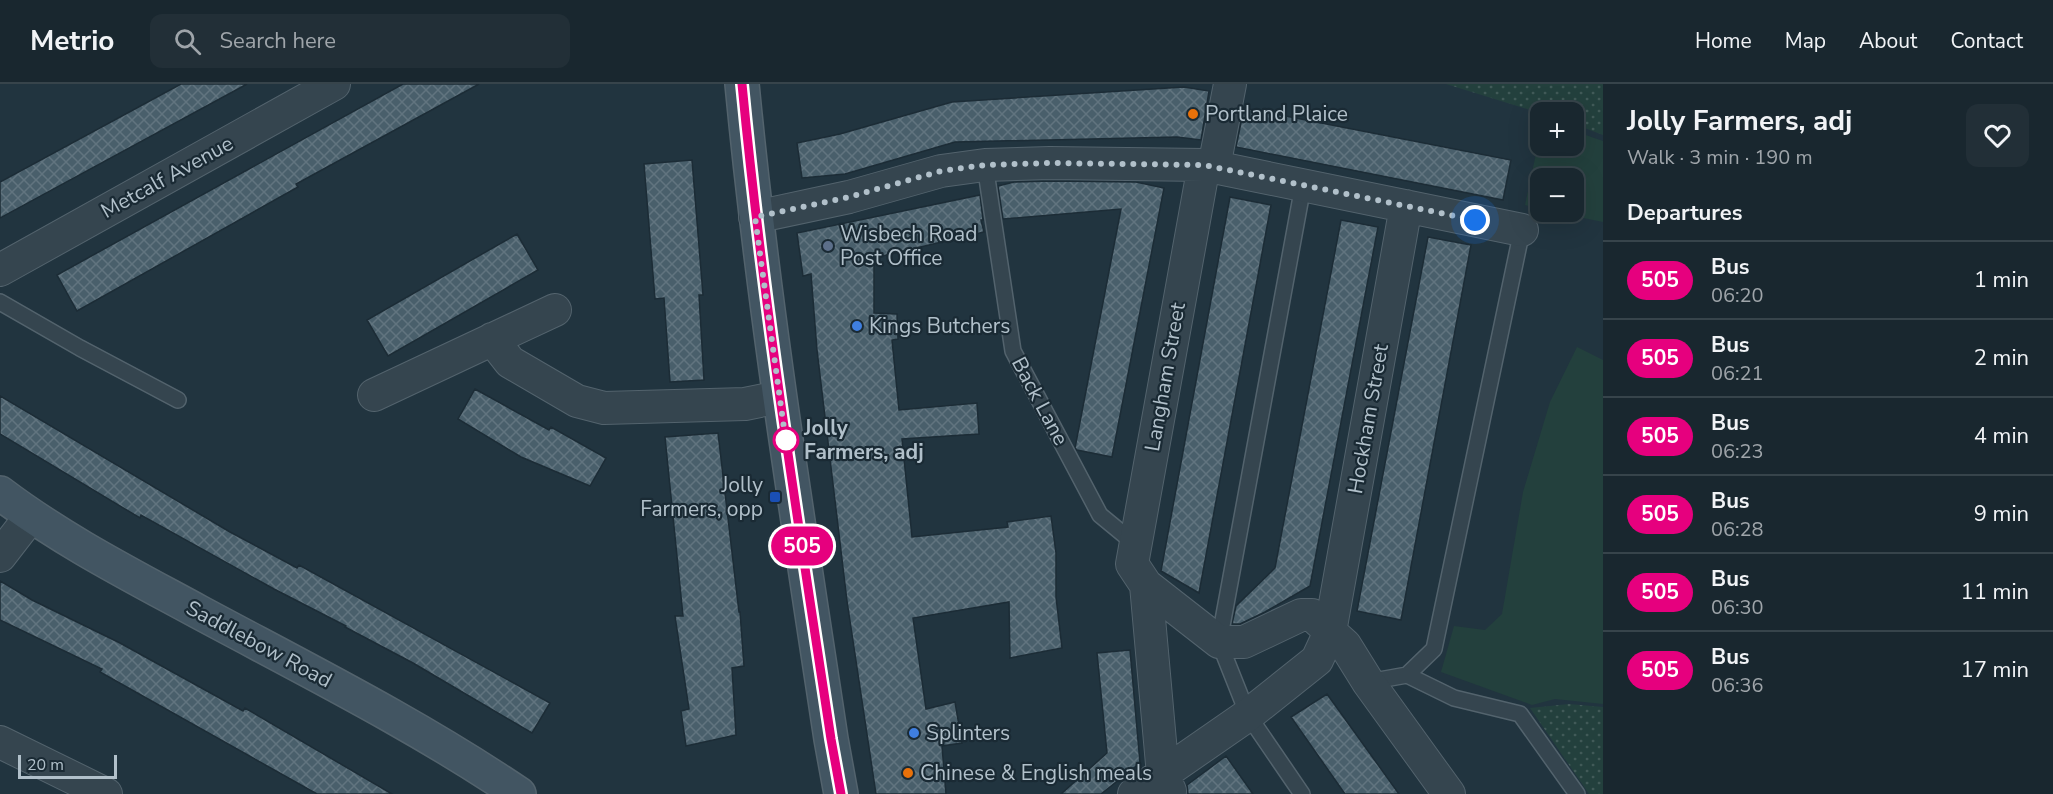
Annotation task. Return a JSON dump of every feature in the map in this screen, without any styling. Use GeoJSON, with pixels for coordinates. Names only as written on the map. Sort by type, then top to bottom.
{"type":"FeatureCollection","features":[{"type":"Feature","properties":{"kind":"street","name":"Metcalf Avenue"},"geometry":{"type":"LineString","coordinates":[[0,270],[334,84]]}},
{"type":"Feature","properties":{"kind":"street"},"geometry":{"type":"LineString","coordinates":[[742,84],[755,217],[779,397],[841,794]]}},
{"type":"Feature","properties":{"kind":"street","name":"Langham Street"},"geometry":{"type":"LineString","coordinates":[[1146,585],[1132,564],[1134,543],[1209,166],[1230,84]]}},
{"type":"Feature","properties":{"kind":"street"},"geometry":{"type":"LineString","coordinates":[[755,217],[849,197],[941,171],[985,165],[1050,163],[1209,166],[1522,231]]}},
{"type":"Feature","properties":{"kind":"street","name":"Hockham Street"},"geometry":{"type":"LineString","coordinates":[[1134,794],[1167,785],[1248,715],[1317,660],[1330,633],[1406,206]]}},
{"type":"Feature","properties":{"kind":"street"},"geometry":{"type":"LineString","coordinates":[[374,395],[555,310]]}},
{"type":"Feature","properties":{"kind":"street"},"geometry":{"type":"LineString","coordinates":[[492,339],[510,362],[576,401],[604,408],[745,404],[779,397]]}},
{"type":"Feature","properties":{"kind":"street","name":"Saddlebow Road"},"geometry":{"type":"LineString","coordinates":[[0,493],[31,516],[103,560],[397,718],[505,790]]}},
{"type":"Feature","properties":{"kind":"street"},"geometry":{"type":"LineString","coordinates":[[0,556],[31,516]]}},
{"type":"Feature","properties":{"kind":"street"},"geometry":{"type":"LineString","coordinates":[[1146,585],[1219,642],[1244,642],[1302,615],[1312,615],[1345,645],[1368,682],[1449,794]]}},
{"type":"Feature","properties":{"kind":"street"},"geometry":{"type":"LineString","coordinates":[[1146,585],[1167,785]]}},
{"type":"Feature","properties":{"kind":"street"},"geometry":{"type":"LineString","coordinates":[[0,742],[106,794]]}},
{"type":"Feature","properties":{"kind":"lane","name":"Back Lane"},"geometry":{"type":"LineString","coordinates":[[985,165],[1013,351],[1100,514],[1134,543]]}},
{"type":"Feature","properties":{"kind":"lane"},"geometry":{"type":"LineString","coordinates":[[1302,794],[1248,715],[1219,642],[1303,186]]}},
{"type":"Feature","properties":{"kind":"lane"},"geometry":{"type":"LineString","coordinates":[[1368,682],[1407,675],[1434,649],[1522,231]]}},
{"type":"Feature","properties":{"kind":"lane"},"geometry":{"type":"LineString","coordinates":[[0,302],[178,400]]}},
{"type":"Feature","properties":{"kind":"lane"},"geometry":{"type":"LineString","coordinates":[[1407,675],[1454,698],[1520,714],[1577,794]]}},
{"type":"Feature","properties":{"kind":"green space"},"geometry":{"type":"Polygon","coordinates":[[[1446,84],[1603,84],[1603,135],[1584,128],[1584,102],[1530,102],[1530,110],[1446,84]]]}},
{"type":"Feature","properties":{"kind":"green space"},"geometry":{"type":"Polygon","coordinates":[[[1584,134],[1603,141],[1603,222],[1584,218],[1584,168],[1533,168],[1536,156],[1584,156],[1584,134]]]}},
{"type":"Feature","properties":{"kind":"green space"},"geometry":{"type":"Polygon","coordinates":[[[1530,182],[1530,206],[1525,205],[1530,182]]]}},
{"type":"Feature","properties":{"kind":"green space"},"geometry":{"type":"Polygon","coordinates":[[[1577,347],[1603,360],[1603,704],[1555,699],[1532,705],[1441,672],[1454,626],[1485,630],[1502,614],[1523,492],[1550,402],[1577,347]]]}},
{"type":"Feature","properties":{"kind":"green space"},"geometry":{"type":"Polygon","coordinates":[[[1569,704],[1603,707],[1603,794],[1589,794],[1530,708],[1569,704]]]}},
{"type":"Feature","properties":{"kind":"building"},"geometry":{"type":"Polygon","coordinates":[[[181,84],[247,84],[0,218],[0,182],[181,84]]]}},
{"type":"Feature","properties":{"kind":"building"},"geometry":{"type":"Polygon","coordinates":[[[403,84],[479,84],[296,184],[298,187],[77,311],[57,275],[403,84]]]}},
{"type":"Feature","properties":{"kind":"building"},"geometry":{"type":"Polygon","coordinates":[[[1184,87],[1209,91],[1201,140],[1177,137],[955,142],[845,174],[802,178],[797,143],[840,134],[952,102],[1184,87]]]}},
{"type":"Feature","properties":{"kind":"building"},"geometry":{"type":"Polygon","coordinates":[[[1244,108],[1511,160],[1503,200],[1236,147],[1244,108]]]}},
{"type":"Feature","properties":{"kind":"building"},"geometry":{"type":"Polygon","coordinates":[[[692,160],[703,295],[699,295],[704,380],[670,382],[664,298],[655,299],[644,164],[692,160]]]}},
{"type":"Feature","properties":{"kind":"building"},"geometry":{"type":"Polygon","coordinates":[[[1014,182],[1136,182],[1164,188],[1112,457],[1075,448],[1121,209],[1003,219],[998,186],[1014,182]]]}},
{"type":"Feature","properties":{"kind":"building"},"geometry":{"type":"Polygon","coordinates":[[[980,195],[984,232],[874,258],[874,313],[897,314],[898,339],[892,340],[899,410],[977,403],[979,434],[902,439],[912,537],[1008,527],[1007,522],[1051,516],[1056,553],[1056,597],[1062,648],[1010,658],[1009,602],[913,618],[926,709],[955,702],[962,743],[942,746],[946,794],[876,794],[847,601],[817,350],[811,274],[803,276],[797,233],[980,195]]]}},
{"type":"Feature","properties":{"kind":"building"},"geometry":{"type":"Polygon","coordinates":[[[1230,197],[1271,205],[1199,593],[1161,571],[1230,197]]]}},
{"type":"Feature","properties":{"kind":"building"},"geometry":{"type":"Polygon","coordinates":[[[1341,220],[1378,227],[1310,586],[1265,612],[1240,624],[1232,624],[1236,606],[1275,568],[1341,220]]]}},
{"type":"Feature","properties":{"kind":"building"},"geometry":{"type":"Polygon","coordinates":[[[517,234],[538,270],[388,356],[367,320],[517,234]]]}},
{"type":"Feature","properties":{"kind":"building"},"geometry":{"type":"Polygon","coordinates":[[[1428,237],[1471,245],[1401,620],[1357,611],[1428,237]]]}},
{"type":"Feature","properties":{"kind":"building"},"geometry":{"type":"Polygon","coordinates":[[[475,389],[606,458],[590,486],[521,457],[458,419],[475,389]]]}},
{"type":"Feature","properties":{"kind":"building"},"geometry":{"type":"Polygon","coordinates":[[[0,396],[230,532],[297,568],[299,565],[550,703],[532,733],[346,626],[141,515],[140,518],[0,434],[0,396]]]}},
{"type":"Feature","properties":{"kind":"building"},"geometry":{"type":"Polygon","coordinates":[[[718,433],[740,612],[744,666],[732,668],[736,735],[686,746],[681,711],[689,709],[675,616],[683,616],[665,437],[718,433]]]}},
{"type":"Feature","properties":{"kind":"building"},"geometry":{"type":"Polygon","coordinates":[[[0,581],[32,600],[120,643],[243,711],[245,708],[392,794],[317,794],[100,672],[102,669],[0,620],[0,581]]]}},
{"type":"Feature","properties":{"kind":"building"},"geometry":{"type":"Polygon","coordinates":[[[1130,650],[1140,763],[1101,794],[1061,794],[1107,753],[1097,653],[1130,650]]]}},
{"type":"Feature","properties":{"kind":"building"},"geometry":{"type":"Polygon","coordinates":[[[1327,694],[1399,794],[1345,794],[1291,717],[1327,694]]]}},
{"type":"Feature","properties":{"kind":"building"},"geometry":{"type":"Polygon","coordinates":[[[1226,756],[1253,794],[1188,794],[1187,785],[1226,756]]]}},
{"type":"Feature","properties":{"kind":"bus line","name":"505"},"geometry":{"type":"LineString","coordinates":[[742,84],[755,217],[779,397],[841,794]]}},
{"type":"Feature","properties":{"kind":"place","name":"Portland Plaice"},"geometry":{"type":"Point","coordinates":[1193,114]}},
{"type":"Feature","properties":{"kind":"place","name":"Wisbech Road Post Office"},"geometry":{"type":"Point","coordinates":[828,246]}},
{"type":"Feature","properties":{"kind":"place","name":"Kings Butchers"},"geometry":{"type":"Point","coordinates":[857,326]}},
{"type":"Feature","properties":{"kind":"place","name":"Jolly Farmers, adj"},"geometry":{"type":"Point","coordinates":[786,440]}},
{"type":"Feature","properties":{"kind":"place","name":"Jolly Farmers, opp"},"geometry":{"type":"Point","coordinates":[775,497]}},
{"type":"Feature","properties":{"kind":"place","name":"Splinters"},"geometry":{"type":"Point","coordinates":[914,733]}},
{"type":"Feature","properties":{"kind":"place","name":"Chinese & English meals"},"geometry":{"type":"Point","coordinates":[908,773]}},
{"type":"Feature","properties":{"kind":"route"},"geometry":{"type":"LineString","coordinates":[[786,440],[786,443],[755,217],[849,197],[941,171],[985,165],[1050,163],[1204,165],[1475,220]]}}]}
